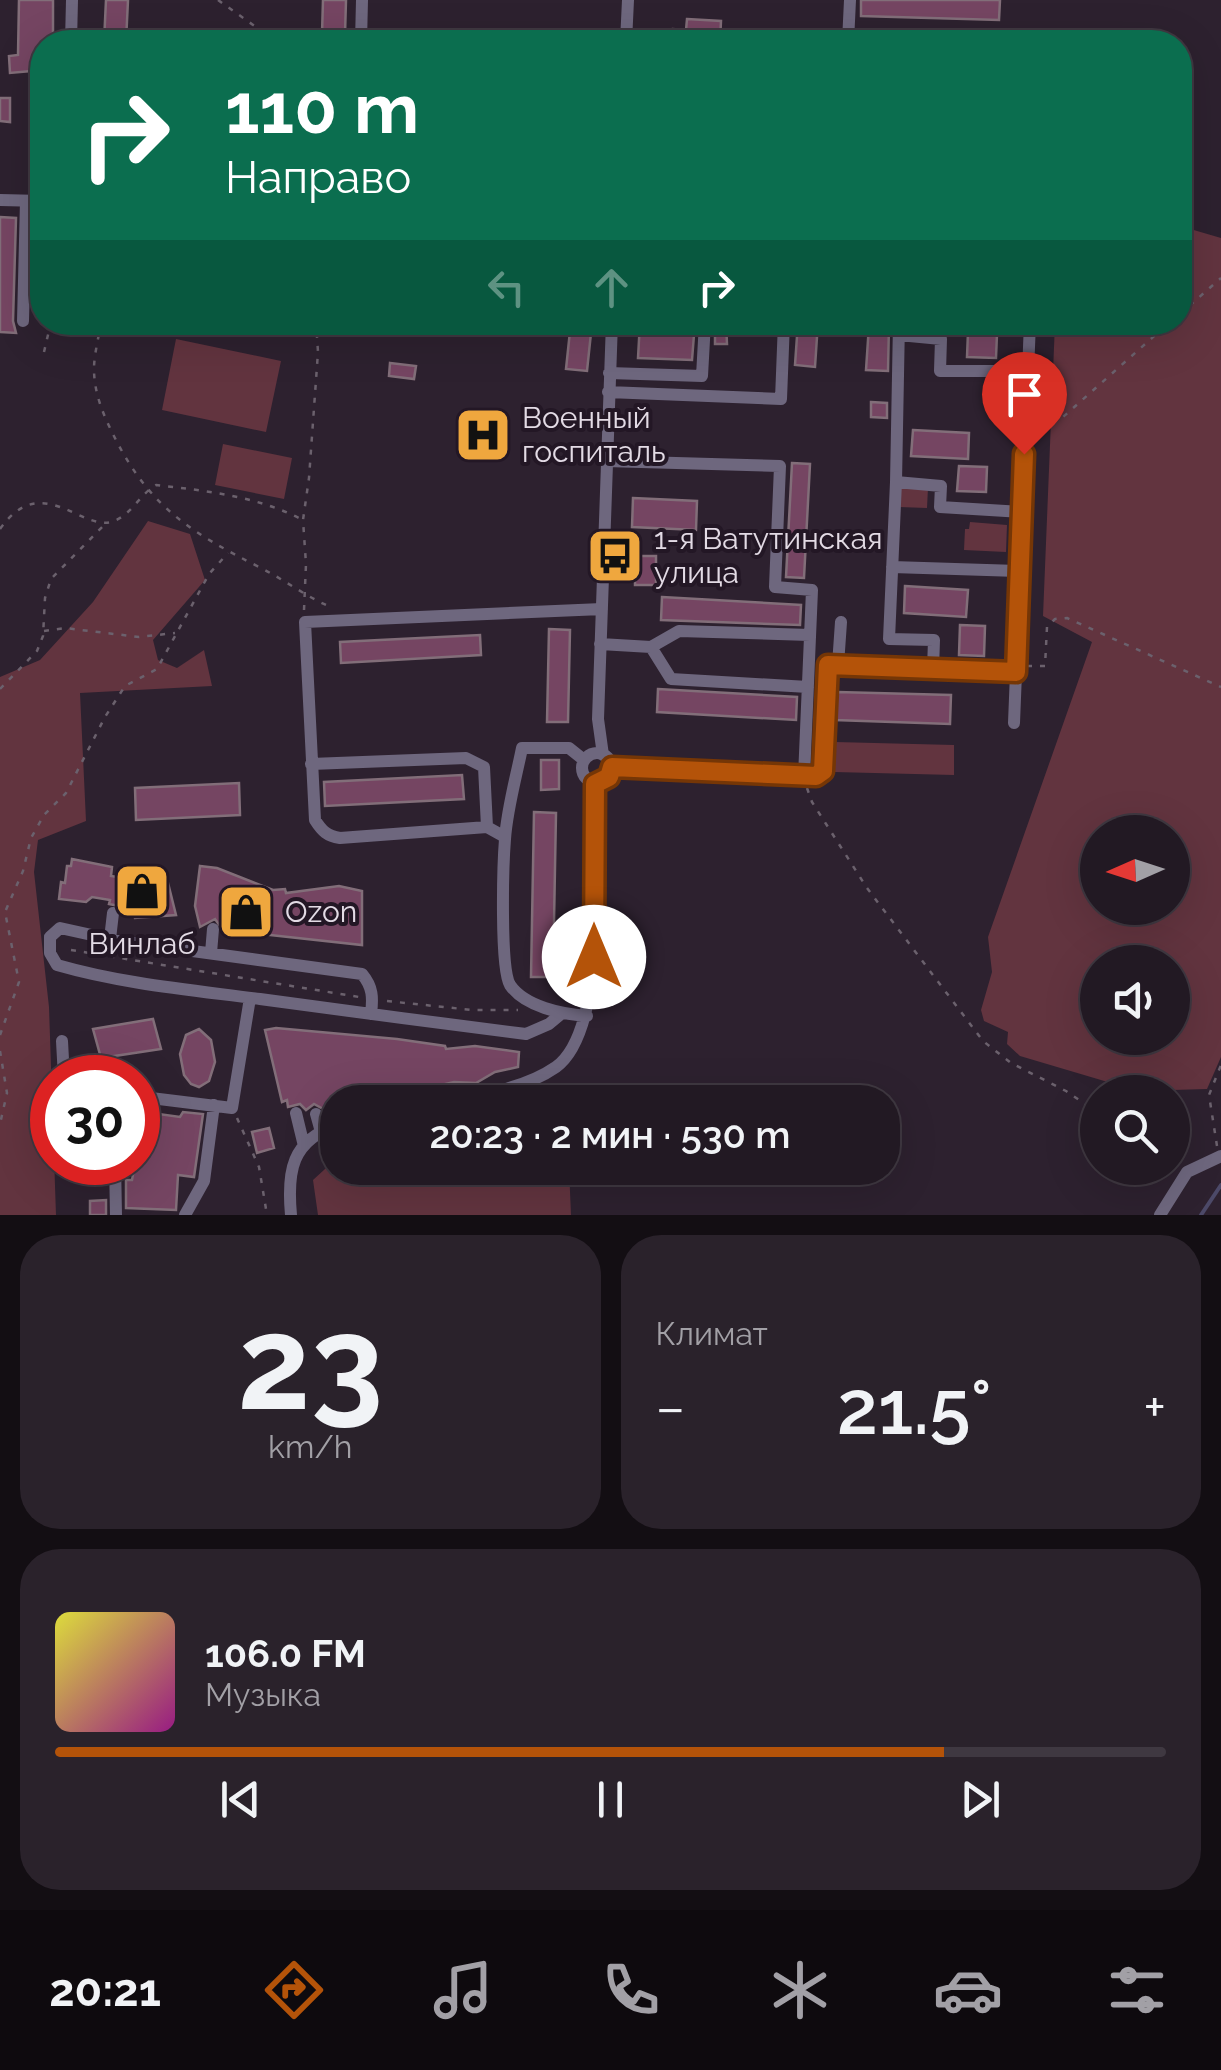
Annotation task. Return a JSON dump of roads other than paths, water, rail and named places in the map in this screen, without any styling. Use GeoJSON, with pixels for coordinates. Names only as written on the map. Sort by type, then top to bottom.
{"type":"FeatureCollection","features":[{"type":"Feature","properties":{"kind":"street"},"geometry":{"type":"LineString","coordinates":[[71,30],[72,0]]}},
{"type":"Feature","properties":{"kind":"street"},"geometry":{"type":"LineString","coordinates":[[361,30],[362,0]]}},
{"type":"Feature","properties":{"kind":"street"},"geometry":{"type":"LineString","coordinates":[[627,30],[628,0]]}},
{"type":"Feature","properties":{"kind":"street"},"geometry":{"type":"LineString","coordinates":[[849,30],[850,0]]}},
{"type":"Feature","properties":{"kind":"street"},"geometry":{"type":"LineString","coordinates":[[0,200],[30,201]]}},
{"type":"Feature","properties":{"kind":"street"},"geometry":{"type":"LineString","coordinates":[[23,321],[26,201]]}},
{"type":"Feature","properties":{"kind":"street"},"geometry":{"type":"LineString","coordinates":[[595,784],[609,777],[598,719],[611,335]]}},
{"type":"Feature","properties":{"kind":"street"},"geometry":{"type":"LineString","coordinates":[[609,373],[702,376],[704,335]]}},
{"type":"Feature","properties":{"kind":"street"},"geometry":{"type":"LineString","coordinates":[[608,392],[781,399],[783,335]]}},
{"type":"Feature","properties":{"kind":"street"},"geometry":{"type":"LineString","coordinates":[[899,335],[889,639],[934,640],[933,669]]}},
{"type":"Feature","properties":{"kind":"street"},"geometry":{"type":"LineString","coordinates":[[927,335],[941,338],[940,371],[1028,372]]}},
{"type":"Feature","properties":{"kind":"street"},"geometry":{"type":"LineString","coordinates":[[1014,723],[1029,335]]}},
{"type":"Feature","properties":{"kind":"street"},"geometry":{"type":"LineString","coordinates":[[606,461],[780,466],[775,587],[812,590],[804,777]]}},
{"type":"Feature","properties":{"kind":"street"},"geometry":{"type":"LineString","coordinates":[[896,482],[941,486],[940,508],[1022,512]]}},
{"type":"Feature","properties":{"kind":"street"},"geometry":{"type":"LineString","coordinates":[[892,567],[1020,571]]}},
{"type":"Feature","properties":{"kind":"street"},"geometry":{"type":"LineString","coordinates":[[505,837],[487,827],[328,836],[314,820],[304,622],[602,609]]}},
{"type":"Feature","properties":{"kind":"street"},"geometry":{"type":"LineString","coordinates":[[838,665],[841,622]]}},
{"type":"Feature","properties":{"kind":"street"},"geometry":{"type":"LineString","coordinates":[[600,644],[652,648],[679,631],[810,635]]}},
{"type":"Feature","properties":{"kind":"street"},"geometry":{"type":"LineString","coordinates":[[652,648],[671,679],[808,687]]}},
{"type":"Feature","properties":{"kind":"street"},"geometry":{"type":"LineString","coordinates":[[586,1016],[562,1014],[533,1002],[512,988],[505,972],[505,837],[522,748],[569,748],[586,758],[607,761],[816,776],[823,771],[828,665],[1016,669]]}},
{"type":"Feature","properties":{"kind":"street"},"geometry":{"type":"LineString","coordinates":[[595,784],[583,775],[598,719]]}},
{"type":"Feature","properties":{"kind":"street"},"geometry":{"type":"LineString","coordinates":[[311,764],[466,758],[484,767],[487,827]]}},
{"type":"Feature","properties":{"kind":"street"},"geometry":{"type":"LineString","coordinates":[[519,1085],[558,1066],[580,1036],[586,1016],[594,957],[595,784]]}},
{"type":"Feature","properties":{"kind":"street"},"geometry":{"type":"LineString","coordinates":[[110,939],[114,912]]}},
{"type":"Feature","properties":{"kind":"street"},"geometry":{"type":"LineString","coordinates":[[372,1007],[370,983],[362,974],[110,939],[60,928],[50,937],[50,953],[56,964],[103,978],[250,998],[372,1007],[526,1034],[562,1014]]}},
{"type":"Feature","properties":{"kind":"street"},"geometry":{"type":"LineString","coordinates":[[211,954],[214,929]]}},
{"type":"Feature","properties":{"kind":"street"},"geometry":{"type":"LineString","coordinates":[[160,1099],[232,1108],[250,998]]}},
{"type":"Feature","properties":{"kind":"street"},"geometry":{"type":"LineString","coordinates":[[62,1041],[63,1055]]}},
{"type":"Feature","properties":{"kind":"street"},"geometry":{"type":"LineString","coordinates":[[185,1215],[204,1181],[214,1105]]}},
{"type":"Feature","properties":{"kind":"street"},"geometry":{"type":"LineString","coordinates":[[312,1139],[305,1112],[312,1139]]}},
{"type":"Feature","properties":{"kind":"street"},"geometry":{"type":"LineString","coordinates":[[291,1215],[288,1182],[295,1156],[320,1135]]}},
{"type":"Feature","properties":{"kind":"street"},"geometry":{"type":"LineString","coordinates":[[1160,1215],[1187,1172],[1220,1156]]}},
{"type":"Feature","properties":{"kind":"street"},"geometry":{"type":"LineString","coordinates":[[115,1185],[116,1215]]}},
{"type":"Feature","properties":{"kind":"waterway"},"geometry":{"type":"LineString","coordinates":[[1201,1215],[1221,1185]]}},
{"type":"Feature","properties":{"kind":"place","name":"Военный госпиталь"},"geometry":{"type":"Point","coordinates":[483,435]}},
{"type":"Feature","properties":{"kind":"place","name":"1-я Ватутинская улица"},"geometry":{"type":"Point","coordinates":[615,556]}},
{"type":"Feature","properties":{"kind":"place","name":"Винлаб"},"geometry":{"type":"Point","coordinates":[142,891]}},
{"type":"Feature","properties":{"kind":"place","name":"Ozon"},"geometry":{"type":"Point","coordinates":[246,912]}}]}
